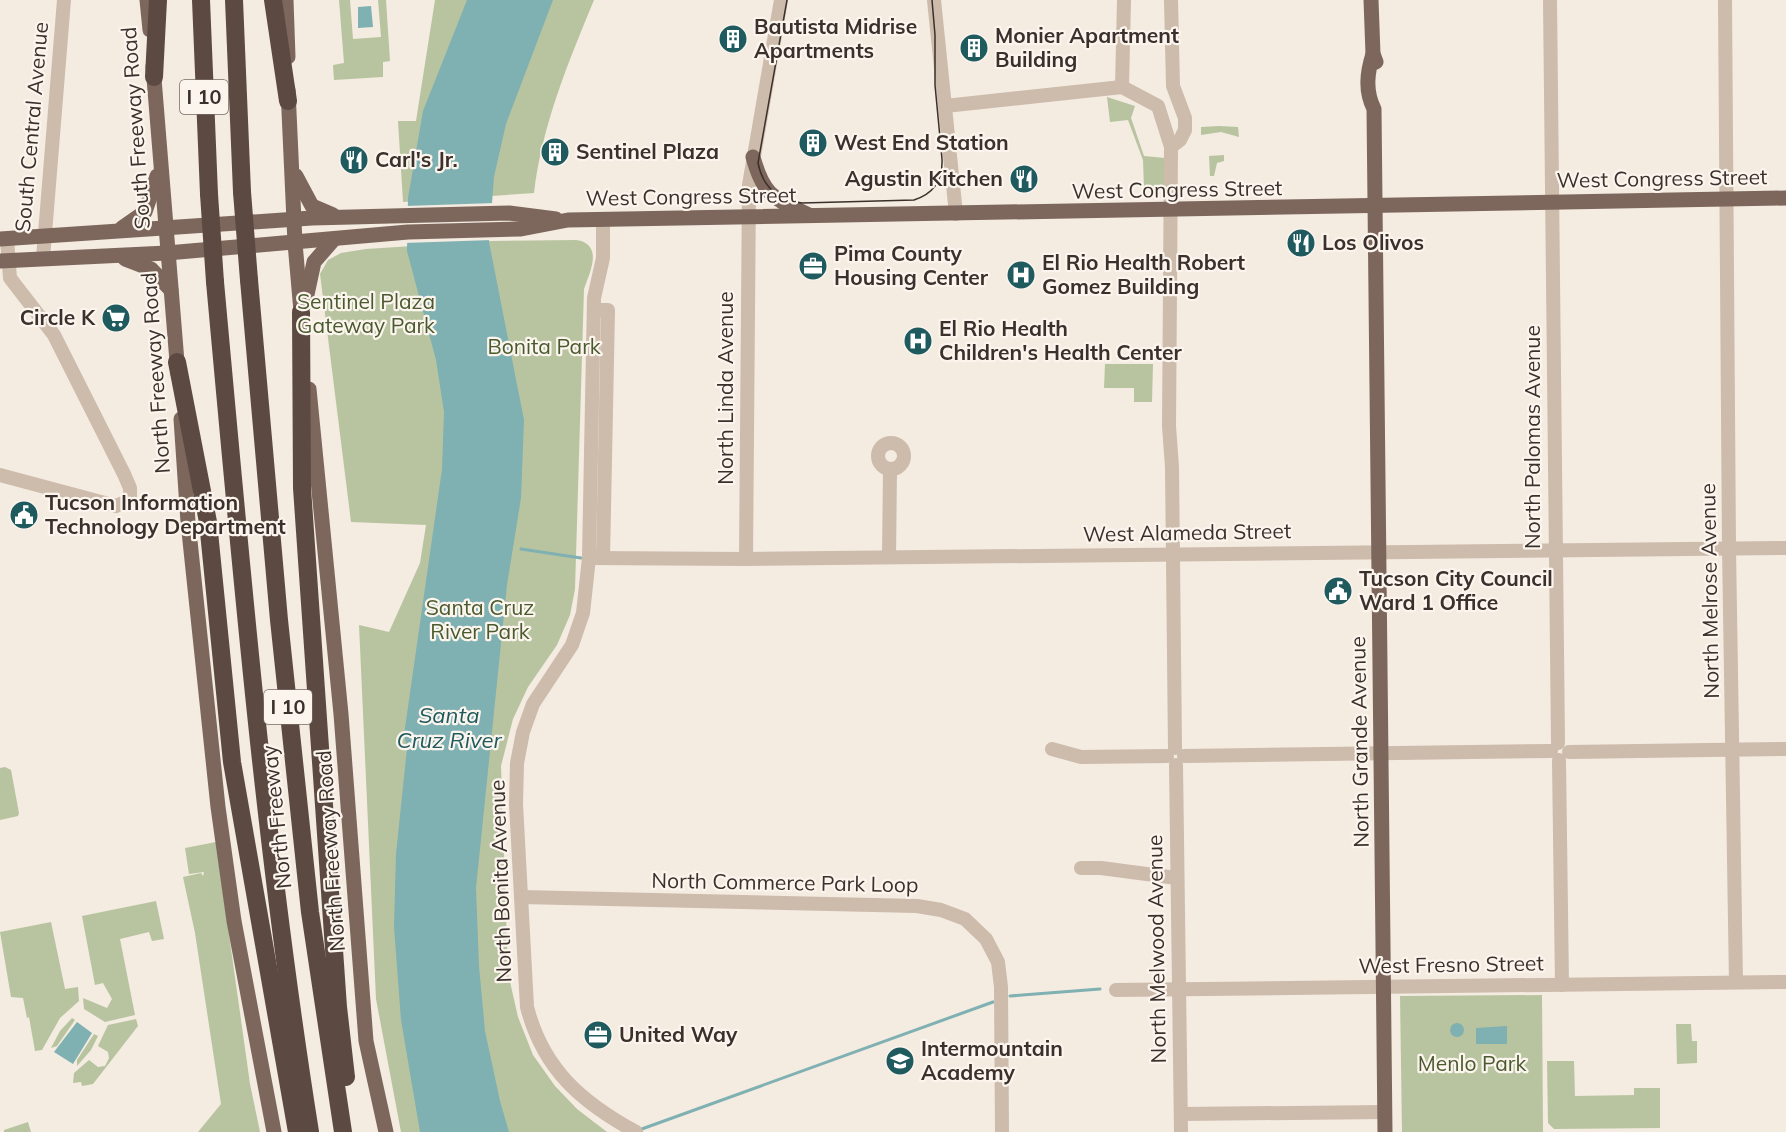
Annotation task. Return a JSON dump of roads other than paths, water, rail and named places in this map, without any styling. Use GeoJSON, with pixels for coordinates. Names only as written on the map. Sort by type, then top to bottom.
{"type":"FeatureCollection","features":[{"type":"Feature","properties":{"kind":"highway"},"geometry":{"type":"LineString","coordinates":[[154,77],[158,0]]}},
{"type":"Feature","properties":{"kind":"highway","name":"North Freeway"},"geometry":{"type":"LineString","coordinates":[[201,0],[215,282],[257,743],[286,982],[310,1132]]}},
{"type":"Feature","properties":{"kind":"highway","name":"North Freeway"},"geometry":{"type":"LineString","coordinates":[[234,0],[242,192],[279,620],[309,901],[343,1132]]}},
{"type":"Feature","properties":{"kind":"highway"},"geometry":{"type":"LineString","coordinates":[[273,0],[288,101]]}},
{"type":"Feature","properties":{"kind":"highway"},"geometry":{"type":"LineString","coordinates":[[301,312],[302,488],[338,1007],[353,1132]]}},
{"type":"Feature","properties":{"kind":"highway"},"geometry":{"type":"LineString","coordinates":[[177,362],[208,522],[232,762],[297,1132]]}},
{"type":"Feature","properties":{"kind":"main road","name":"South Freeway Road"},"geometry":{"type":"LineString","coordinates":[[147,0],[167,253]]}},
{"type":"Feature","properties":{"kind":"main road"},"geometry":{"type":"LineString","coordinates":[[286,0],[295,243]]}},
{"type":"Feature","properties":{"kind":"main road","name":"North Grande Avenue"},"geometry":{"type":"LineString","coordinates":[[1371,0],[1373,54],[1368,71],[1369,99],[1374,109],[1385,1132]]}},
{"type":"Feature","properties":{"kind":"main road"},"geometry":{"type":"LineString","coordinates":[[753,157],[764,188],[780,201],[812,216]]}},
{"type":"Feature","properties":{"kind":"main road"},"geometry":{"type":"LineString","coordinates":[[114,230],[133,223],[145,212],[160,168]]}},
{"type":"Feature","properties":{"kind":"main road"},"geometry":{"type":"LineString","coordinates":[[293,169],[312,206],[324,213],[342,218]]}},
{"type":"Feature","properties":{"kind":"main road","name":"West Congress Street"},"geometry":{"type":"LineString","coordinates":[[4,261],[167,253],[408,232],[509,229],[568,220],[1171,211],[1786,198]]}},
{"type":"Feature","properties":{"kind":"main road","name":"West Congress Street"},"geometry":{"type":"LineString","coordinates":[[4,239],[295,219],[509,213],[568,220]]}},
{"type":"Feature","properties":{"kind":"main road"},"geometry":{"type":"LineString","coordinates":[[301,312],[314,262],[334,239]]}},
{"type":"Feature","properties":{"kind":"main road","name":"North Freeway Road"},"geometry":{"type":"LineString","coordinates":[[295,243],[341,714],[366,1041],[386,1132]]}},
{"type":"Feature","properties":{"kind":"main road","name":"North Freeway Road"},"geometry":{"type":"LineString","coordinates":[[167,253],[188,522],[218,807],[234,921],[274,1132]]}},
{"type":"Feature","properties":{"kind":"main road"},"geometry":{"type":"LineString","coordinates":[[104,256],[141,264],[151,269],[171,290]]}},
{"type":"Feature","properties":{"kind":"street","name":"South Central Avenue"},"geometry":{"type":"LineString","coordinates":[[43,258],[64,0]]}},
{"type":"Feature","properties":{"kind":"street","name":"North Linda Avenue"},"geometry":{"type":"LineString","coordinates":[[746,559],[748,217],[753,157],[781,0]]}},
{"type":"Feature","properties":{"kind":"street"},"geometry":{"type":"LineString","coordinates":[[934,0],[956,214]]}},
{"type":"Feature","properties":{"kind":"street"},"geometry":{"type":"LineString","coordinates":[[1122,87],[1124,0]]}},
{"type":"Feature","properties":{"kind":"street"},"geometry":{"type":"LineString","coordinates":[[1171,0],[1173,86],[1185,118],[1185,130],[1171,147]]}},
{"type":"Feature","properties":{"kind":"street","name":"North Palomas Avenue"},"geometry":{"type":"LineString","coordinates":[[1550,0],[1562,985]]}},
{"type":"Feature","properties":{"kind":"street","name":"North Melrose Avenue"},"geometry":{"type":"LineString","coordinates":[[1725,0],[1729,549],[1736,982]]}},
{"type":"Feature","properties":{"kind":"street"},"geometry":{"type":"LineString","coordinates":[[945,106],[1122,87],[1158,106],[1171,147]]}},
{"type":"Feature","properties":{"kind":"street","name":"North Melwood Avenue"},"geometry":{"type":"LineString","coordinates":[[1171,147],[1169,426],[1173,554],[1181,1132]]}},
{"type":"Feature","properties":{"kind":"street","name":"North Bonita Avenue"},"geometry":{"type":"LineString","coordinates":[[603,219],[603,258],[594,310],[596,558],[583,613],[572,645],[532,704],[523,732],[517,764],[516,804],[527,1007],[534,1035],[549,1059],[578,1094],[611,1119],[636,1132]]}},
{"type":"Feature","properties":{"kind":"street"},"geometry":{"type":"LineString","coordinates":[[0,475],[116,506],[130,500],[129,488],[92,407],[46,322],[13,283],[4,261],[4,239]]}},
{"type":"Feature","properties":{"kind":"street"},"geometry":{"type":"LineString","coordinates":[[889,557],[891,469]]}},
{"type":"Feature","properties":{"kind":"street","name":"West Alameda Street"},"geometry":{"type":"LineString","coordinates":[[596,558],[746,559],[1786,548]]}},
{"type":"Feature","properties":{"kind":"street"},"geometry":{"type":"LineString","coordinates":[[1052,749],[1081,757],[1786,749]]}},
{"type":"Feature","properties":{"kind":"street"},"geometry":{"type":"LineString","coordinates":[[1081,868],[1101,868],[1177,878]]}},
{"type":"Feature","properties":{"kind":"street","name":"North Commerce Park Loop"},"geometry":{"type":"LineString","coordinates":[[521,897],[917,906],[941,910],[965,918],[986,939],[998,962],[1001,987],[1002,1132]]}},
{"type":"Feature","properties":{"kind":"street","name":"West Fresno Street"},"geometry":{"type":"LineString","coordinates":[[1116,990],[1786,982]]}},
{"type":"Feature","properties":{"kind":"street"},"geometry":{"type":"LineString","coordinates":[[1181,1114],[1385,1112]]}},
{"type":"Feature","properties":{"kind":"water","name":"Santa Cruz River"},"geometry":{"type":"Polygon","coordinates":[[[467,0],[553,0],[506,124],[494,177],[489,242],[524,420],[521,498],[507,585],[476,888],[479,966],[485,1031],[509,1132],[420,1132],[401,1020],[394,927],[396,854],[407,748],[404,735],[442,469],[444,412],[436,360],[407,251],[408,198],[423,111],[467,0]]]}},
{"type":"Feature","properties":{"kind":"water"},"geometry":{"type":"Polygon","coordinates":[[[371,6],[373,27],[358,28],[358,7],[371,6]]]}},
{"type":"Feature","properties":{"kind":"water"},"geometry":{"type":"Polygon","coordinates":[[[77,1022],[92,1033],[73,1064],[54,1052],[77,1022]]]}},
{"type":"Feature","properties":{"kind":"water"},"geometry":{"type":"Polygon","coordinates":[[[1457,1023],[1462,1025],[1464,1030],[1462,1035],[1457,1037],[1452,1035],[1450,1030],[1452,1025],[1457,1023]]]}},
{"type":"Feature","properties":{"kind":"water"},"geometry":{"type":"Polygon","coordinates":[[[1507,1026],[1507,1044],[1476,1044],[1476,1028],[1507,1026]]]}},
{"type":"Feature","properties":{"kind":"waterway"},"geometry":{"type":"LineString","coordinates":[[521,549],[581,558]]}},
{"type":"Feature","properties":{"kind":"waterway"},"geometry":{"type":"LineString","coordinates":[[1010,996],[1100,989]]}},
{"type":"Feature","properties":{"kind":"waterway"},"geometry":{"type":"LineString","coordinates":[[639,1130],[993,1002]]}},
{"type":"Feature","properties":{"kind":"tram line"},"geometry":{"type":"LineString","coordinates":[[787,0],[758,163],[760,172],[773,191],[786,199],[802,203],[914,200],[927,194],[936,185],[941,173],[942,159],[935,85],[932,0]]}},
{"type":"Feature","properties":{"kind":"place","name":"Bautista Midrise Apartments"},"geometry":{"type":"Point","coordinates":[733,39]}},
{"type":"Feature","properties":{"kind":"place","name":"Monier Apartment Building"},"geometry":{"type":"Point","coordinates":[974,48]}},
{"type":"Feature","properties":{"kind":"place","name":"West End Station"},"geometry":{"type":"Point","coordinates":[813,143]}},
{"type":"Feature","properties":{"kind":"place","name":"Sentinel Plaza"},"geometry":{"type":"Point","coordinates":[555,152]}},
{"type":"Feature","properties":{"kind":"place","name":"Carl's Jr."},"geometry":{"type":"Point","coordinates":[354,160]}},
{"type":"Feature","properties":{"kind":"place","name":"Agustin Kitchen"},"geometry":{"type":"Point","coordinates":[1024,179]}},
{"type":"Feature","properties":{"kind":"place","name":"Los Olivos"},"geometry":{"type":"Point","coordinates":[1301,243]}},
{"type":"Feature","properties":{"kind":"place","name":"Pima County Housing Center"},"geometry":{"type":"Point","coordinates":[813,266]}},
{"type":"Feature","properties":{"kind":"place","name":"El Rio Health Robert Gomez Building"},"geometry":{"type":"Point","coordinates":[1021,275]}},
{"type":"Feature","properties":{"kind":"place","name":"Circle K"},"geometry":{"type":"Point","coordinates":[116,318]}},
{"type":"Feature","properties":{"kind":"place","name":"El Rio Health Children's Health Center"},"geometry":{"type":"Point","coordinates":[918,341]}},
{"type":"Feature","properties":{"kind":"place","name":"Tucson Information Technology Department"},"geometry":{"type":"Point","coordinates":[24,515]}},
{"type":"Feature","properties":{"kind":"place","name":"Tucson City Council Ward 1 Office"},"geometry":{"type":"Point","coordinates":[1338,591]}},
{"type":"Feature","properties":{"kind":"place","name":"United Way"},"geometry":{"type":"Point","coordinates":[598,1035]}},
{"type":"Feature","properties":{"kind":"place","name":"Intermountain Academy"},"geometry":{"type":"Point","coordinates":[900,1061]}},
{"type":"Feature","properties":{"kind":"park label","name":"Sentinel Plaza Gateway Park"},"geometry":{"type":"Point","coordinates":[366,314]}},
{"type":"Feature","properties":{"kind":"park label","name":"Bonita Park"},"geometry":{"type":"Point","coordinates":[544,347]}},
{"type":"Feature","properties":{"kind":"park label","name":"Santa Cruz River Park"},"geometry":{"type":"Point","coordinates":[480,620]}},
{"type":"Feature","properties":{"kind":"park label","name":"Menlo Park"},"geometry":{"type":"Point","coordinates":[1472,1064]}}]}
